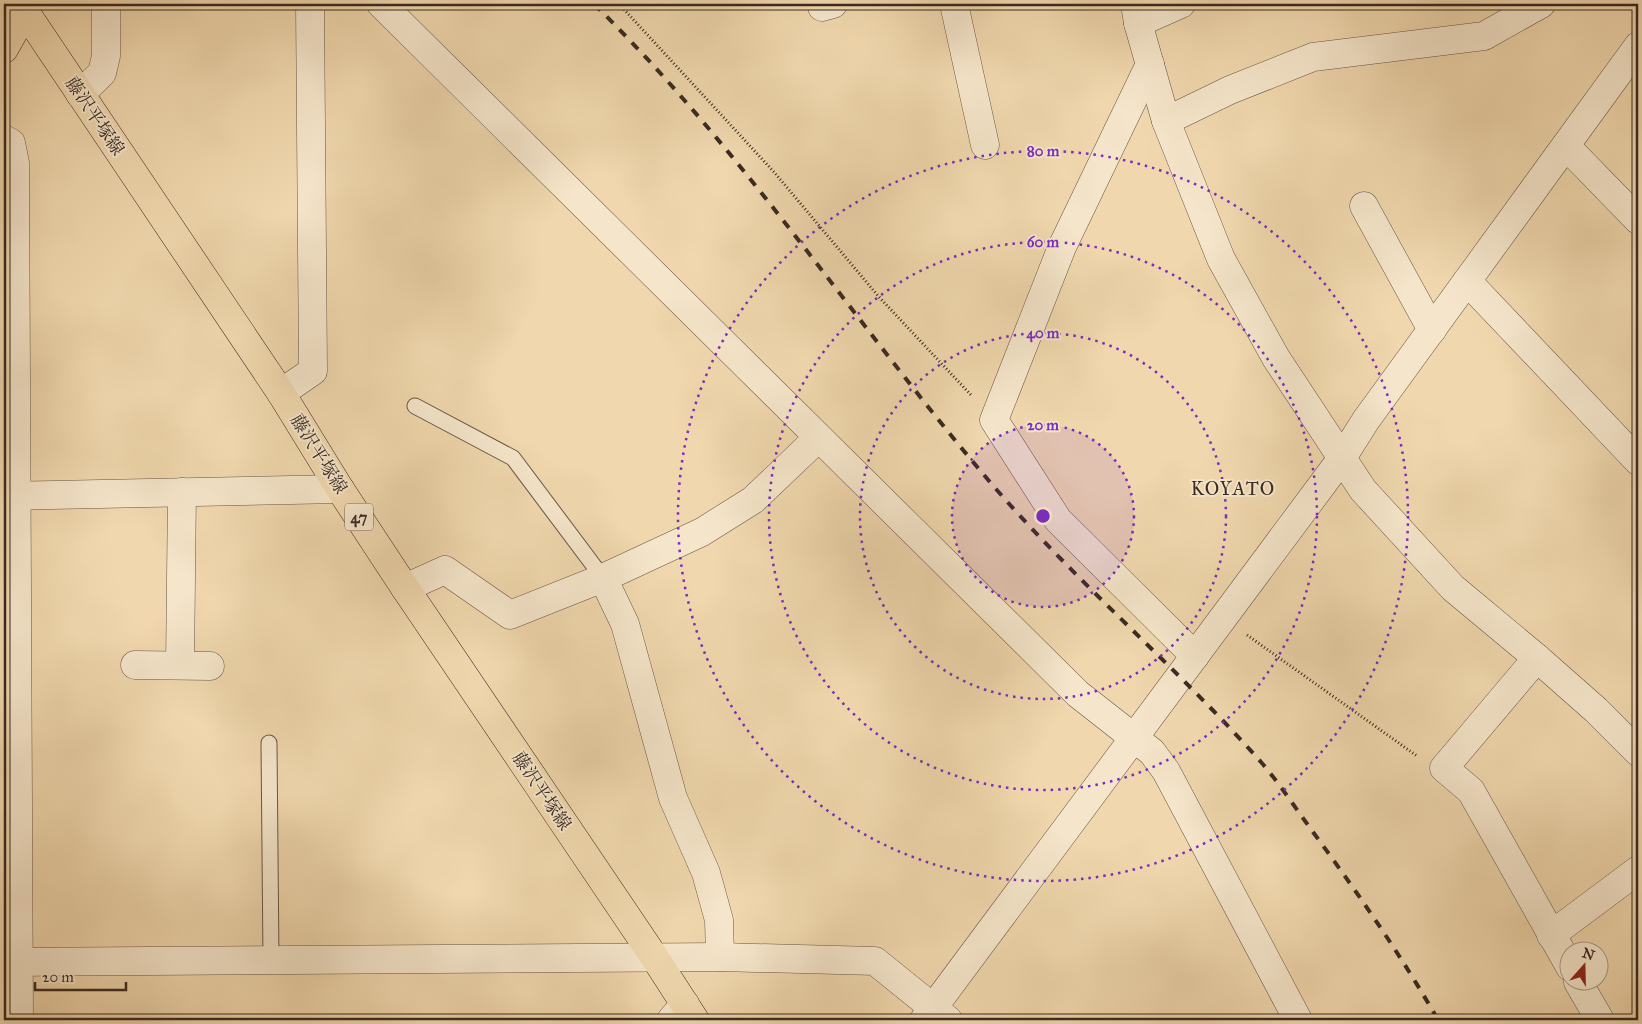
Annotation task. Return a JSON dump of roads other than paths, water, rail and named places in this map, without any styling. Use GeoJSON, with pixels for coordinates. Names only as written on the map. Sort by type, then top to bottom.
{"type":"FeatureCollection","features":[{"type":"Feature","properties":{"kind":"main road","name":"藤沢平塚線"},"geometry":{"type":"LineString","coordinates":[[25,6],[80,94],[280,393],[405,588],[655,958],[684,1015]]}},
{"type":"Feature","properties":{"kind":"main road"},"geometry":{"type":"LineString","coordinates":[[4,49],[25,6]]}},
{"type":"Feature","properties":{"kind":"street"},"geometry":{"type":"LineString","coordinates":[[80,94],[102,73],[106,56],[106,4]]}},
{"type":"Feature","properties":{"kind":"street"},"geometry":{"type":"LineString","coordinates":[[280,393],[313,371],[310,4]]}},
{"type":"Feature","properties":{"kind":"street"},"geometry":{"type":"LineString","coordinates":[[381,4],[1078,694],[1152,752],[1166,771],[1298,1020]]}},
{"type":"Feature","properties":{"kind":"street"},"geometry":{"type":"LineString","coordinates":[[954,4],[985,145]]}},
{"type":"Feature","properties":{"kind":"street"},"geometry":{"type":"LineString","coordinates":[[1181,4],[1137,13],[1150,64],[1166,121],[1221,259],[1276,358],[1363,490],[1376,506],[1453,588],[1596,710],[1638,752]]}},
{"type":"Feature","properties":{"kind":"street"},"geometry":{"type":"LineString","coordinates":[[1166,121],[1230,90],[1313,57],[1484,36],[1541,4]]}},
{"type":"Feature","properties":{"kind":"street"},"geometry":{"type":"LineString","coordinates":[[11,962],[720,957],[875,961],[935,1016],[1134,738],[1342,458],[1366,420],[1638,46]]}},
{"type":"Feature","properties":{"kind":"street"},"geometry":{"type":"LineString","coordinates":[[1150,64],[1062,247],[994,420],[1058,520],[1195,656]]}},
{"type":"Feature","properties":{"kind":"street"},"geometry":{"type":"LineString","coordinates":[[4,139],[11,143],[16,162],[11,496],[11,962],[19,1020]]}},
{"type":"Feature","properties":{"kind":"street"},"geometry":{"type":"LineString","coordinates":[[1566,146],[1638,220]]}},
{"type":"Feature","properties":{"kind":"street"},"geometry":{"type":"LineString","coordinates":[[1364,206],[1432,330]]}},
{"type":"Feature","properties":{"kind":"street"},"geometry":{"type":"LineString","coordinates":[[1466,282],[1638,461]]}},
{"type":"Feature","properties":{"kind":"street"},"geometry":{"type":"LineString","coordinates":[[405,588],[445,570],[510,615],[603,578],[702,532],[753,500],[818,438]]}},
{"type":"Feature","properties":{"kind":"street"},"geometry":{"type":"LineString","coordinates":[[11,496],[340,489]]}},
{"type":"Feature","properties":{"kind":"street"},"geometry":{"type":"LineString","coordinates":[[180,665],[182,492]]}},
{"type":"Feature","properties":{"kind":"street"},"geometry":{"type":"LineString","coordinates":[[603,578],[625,624],[674,798],[706,873],[719,920],[720,957]]}},
{"type":"Feature","properties":{"kind":"street"},"geometry":{"type":"LineString","coordinates":[[1537,658],[1444,768],[1471,791],[1560,950]]}},
{"type":"Feature","properties":{"kind":"street"},"geometry":{"type":"LineString","coordinates":[[135,666],[210,666]]}},
{"type":"Feature","properties":{"kind":"street"},"geometry":{"type":"LineString","coordinates":[[1551,935],[1638,870]]}},
{"type":"Feature","properties":{"kind":"street"},"geometry":{"type":"LineString","coordinates":[[1584,992],[1600,1020]]}},
{"type":"Feature","properties":{"kind":"lane"},"geometry":{"type":"LineString","coordinates":[[415,406],[513,458],[603,578]]}},
{"type":"Feature","properties":{"kind":"lane"},"geometry":{"type":"LineString","coordinates":[[270,743],[271,960]]}},
{"type":"Feature","properties":{"kind":"railway"},"geometry":{"type":"LineString","coordinates":[[594,4],[698,116],[747,175],[935,416],[1017,513],[1086,585],[1193,690],[1268,770],[1378,924],[1438,1020]]}},
{"type":"Feature","properties":{"kind":"district","name":"KOYATO"},"geometry":{"type":"Point","coordinates":[1233,488]}}]}
